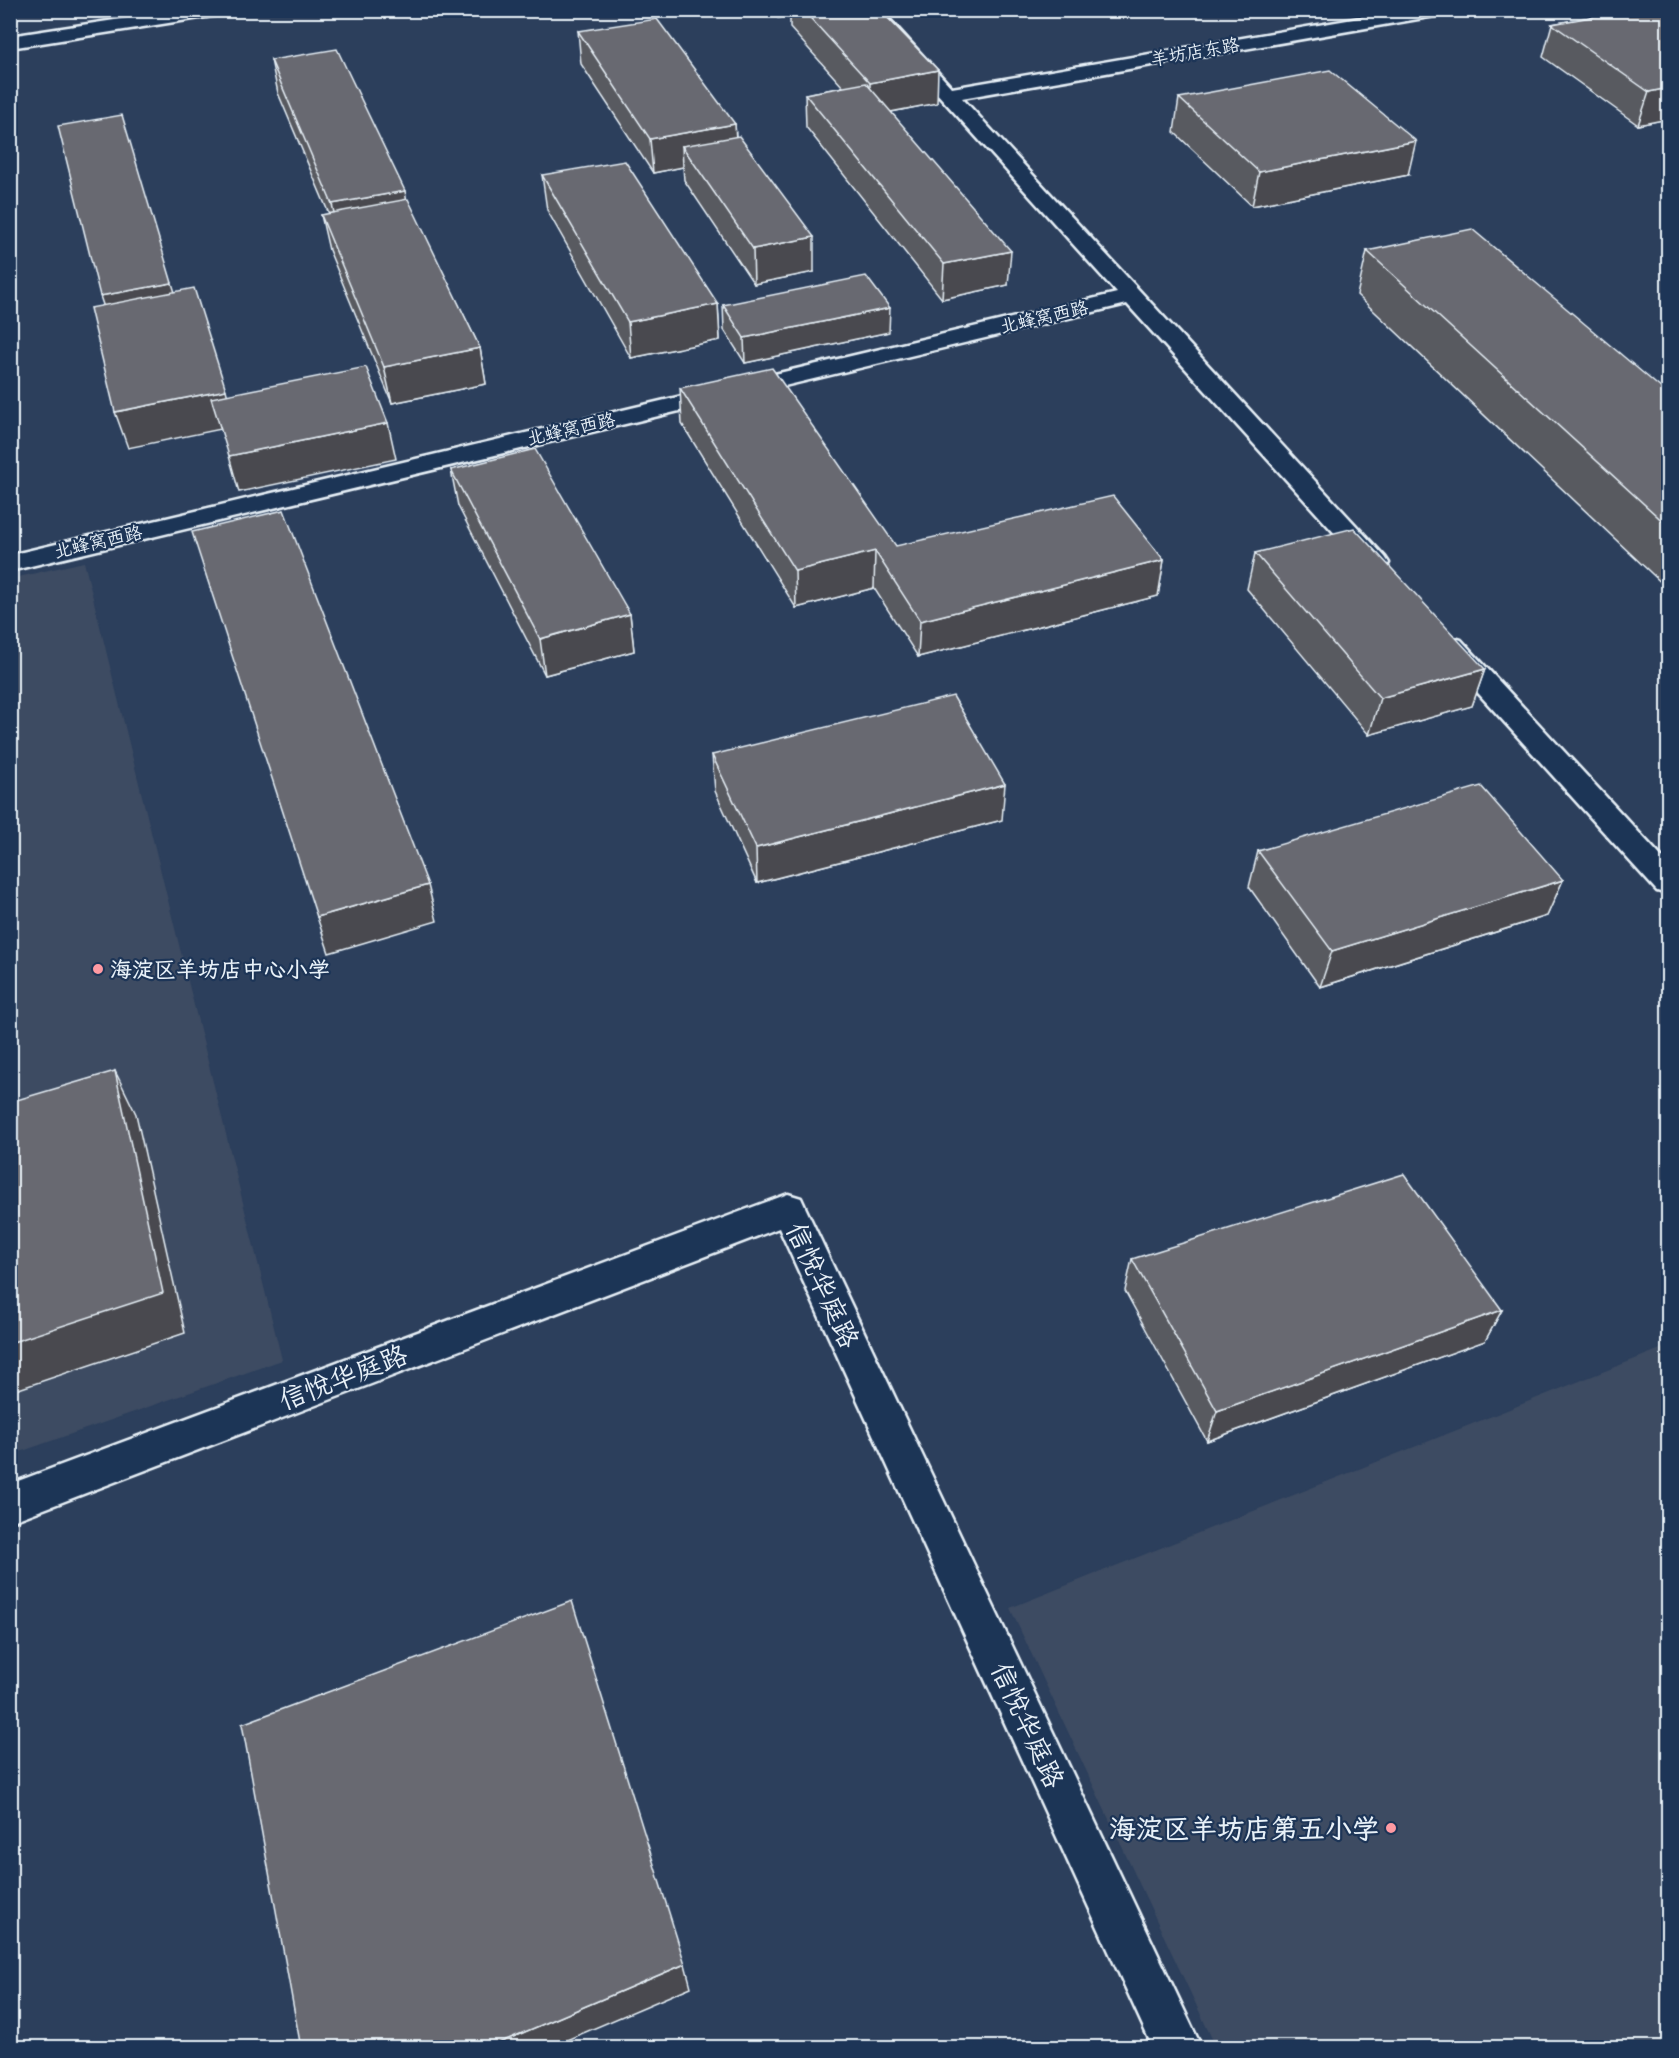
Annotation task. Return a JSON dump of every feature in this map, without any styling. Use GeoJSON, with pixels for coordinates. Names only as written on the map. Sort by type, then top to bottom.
{"type":"FeatureCollection","features":[{"type":"Feature","properties":{"kind":"street"},"geometry":{"type":"LineString","coordinates":[[10,42],[219,10]]}},
{"type":"Feature","properties":{"kind":"street"},"geometry":{"type":"LineString","coordinates":[[871,10],[1388,577]]}},
{"type":"Feature","properties":{"kind":"street","name":"羊坊店东路"},"geometry":{"type":"LineString","coordinates":[[949,94],[1441,10]]}},
{"type":"Feature","properties":{"kind":"street","name":"北蜂窝西路"},"geometry":{"type":"LineString","coordinates":[[10,563],[1132,296]]}},
{"type":"Feature","properties":{"kind":"street"},"geometry":{"type":"LineString","coordinates":[[1436,629],[1668,883]]}},
{"type":"Feature","properties":{"kind":"street","name":"信悦华庭路"},"geometry":{"type":"LineString","coordinates":[[10,1503],[788,1209],[1178,2048]]}},
{"type":"Feature","properties":{"kind":"shaded area","name":"海淀区羊坊店中心小学"},"geometry":{"type":"Polygon","coordinates":[[[84,562],[282,1360],[11,1455],[10,579],[84,562]]]}},
{"type":"Feature","properties":{"kind":"shaded area","name":"海淀区羊坊店第五小学"},"geometry":{"type":"Polygon","coordinates":[[[1668,1346],[1668,2047],[1216,2047],[1010,1608],[1668,1346]]]}},
{"type":"Feature","properties":{"kind":"building"},"geometry":{"type":"Polygon","coordinates":[[[803,10],[880,10],[938,70],[870,83],[803,10]]]}},
{"type":"Feature","properties":{"kind":"building"},"geometry":{"type":"Polygon","coordinates":[[[1630,10],[1668,10],[1668,88],[1649,92],[1552,24],[1630,10]]]}},
{"type":"Feature","properties":{"kind":"building"},"geometry":{"type":"Polygon","coordinates":[[[657,19],[735,124],[650,139],[578,31],[657,19]]]}},
{"type":"Feature","properties":{"kind":"building"},"geometry":{"type":"Polygon","coordinates":[[[337,49],[405,191],[332,204],[271,60],[337,49]]]}},
{"type":"Feature","properties":{"kind":"building"},"geometry":{"type":"Polygon","coordinates":[[[1330,70],[1416,141],[1259,172],[1179,98],[1330,70]]]}},
{"type":"Feature","properties":{"kind":"building"},"geometry":{"type":"Polygon","coordinates":[[[866,83],[1011,251],[944,264],[805,94],[866,83]]]}},
{"type":"Feature","properties":{"kind":"building"},"geometry":{"type":"Polygon","coordinates":[[[122,115],[172,283],[100,296],[58,126],[122,115]]]}},
{"type":"Feature","properties":{"kind":"building"},"geometry":{"type":"Polygon","coordinates":[[[739,136],[814,237],[753,249],[682,146],[739,136]]]}},
{"type":"Feature","properties":{"kind":"building"},"geometry":{"type":"Polygon","coordinates":[[[625,161],[718,304],[628,322],[542,175],[625,161]]]}},
{"type":"Feature","properties":{"kind":"building"},"geometry":{"type":"Polygon","coordinates":[[[408,199],[480,348],[384,367],[321,215],[408,199]]]}},
{"type":"Feature","properties":{"kind":"building"},"geometry":{"type":"Polygon","coordinates":[[[1472,229],[1668,394],[1668,526],[1367,251],[1472,229]]]}},
{"type":"Feature","properties":{"kind":"building"},"geometry":{"type":"Polygon","coordinates":[[[866,276],[890,308],[744,338],[723,305],[866,276]]]}},
{"type":"Feature","properties":{"kind":"building"},"geometry":{"type":"Polygon","coordinates":[[[194,288],[226,390],[115,412],[90,308],[194,288]]]}},
{"type":"Feature","properties":{"kind":"building"},"geometry":{"type":"Polygon","coordinates":[[[366,367],[388,423],[229,456],[211,398],[366,367]]]}},
{"type":"Feature","properties":{"kind":"building"},"geometry":{"type":"Polygon","coordinates":[[[772,368],[896,546],[1113,496],[1164,560],[920,621],[875,551],[795,571],[680,388],[772,368]]]}},
{"type":"Feature","properties":{"kind":"building"},"geometry":{"type":"Polygon","coordinates":[[[535,449],[630,614],[540,639],[451,470],[535,449]]]}},
{"type":"Feature","properties":{"kind":"building"},"geometry":{"type":"Polygon","coordinates":[[[284,510],[428,885],[317,917],[192,532],[284,510]]]}},
{"type":"Feature","properties":{"kind":"building"},"geometry":{"type":"Polygon","coordinates":[[[1354,528],[1485,669],[1380,698],[1255,553],[1354,528]]]}},
{"type":"Feature","properties":{"kind":"building"},"geometry":{"type":"Polygon","coordinates":[[[953,696],[1005,784],[756,848],[712,755],[953,696]]]}},
{"type":"Feature","properties":{"kind":"building"},"geometry":{"type":"Polygon","coordinates":[[[1481,786],[1563,880],[1332,951],[1258,851],[1481,786]]]}},
{"type":"Feature","properties":{"kind":"building"},"geometry":{"type":"Polygon","coordinates":[[[115,1071],[163,1293],[10,1343],[10,1102],[115,1071]]]}},
{"type":"Feature","properties":{"kind":"building"},"geometry":{"type":"Polygon","coordinates":[[[1404,1174],[1502,1310],[1217,1411],[1132,1259],[1404,1174]]]}},
{"type":"Feature","properties":{"kind":"building"},"geometry":{"type":"Polygon","coordinates":[[[572,1601],[685,1964],[487,2048],[301,2048],[242,1724],[572,1601]]]}},
{"type":"Feature","properties":{"kind":"place","name":"海淀区羊坊店中心小学"},"geometry":{"type":"Point","coordinates":[98,969]}},
{"type":"Feature","properties":{"kind":"place","name":"海淀区羊坊店第五小学"},"geometry":{"type":"Point","coordinates":[1391,1828]}}]}
